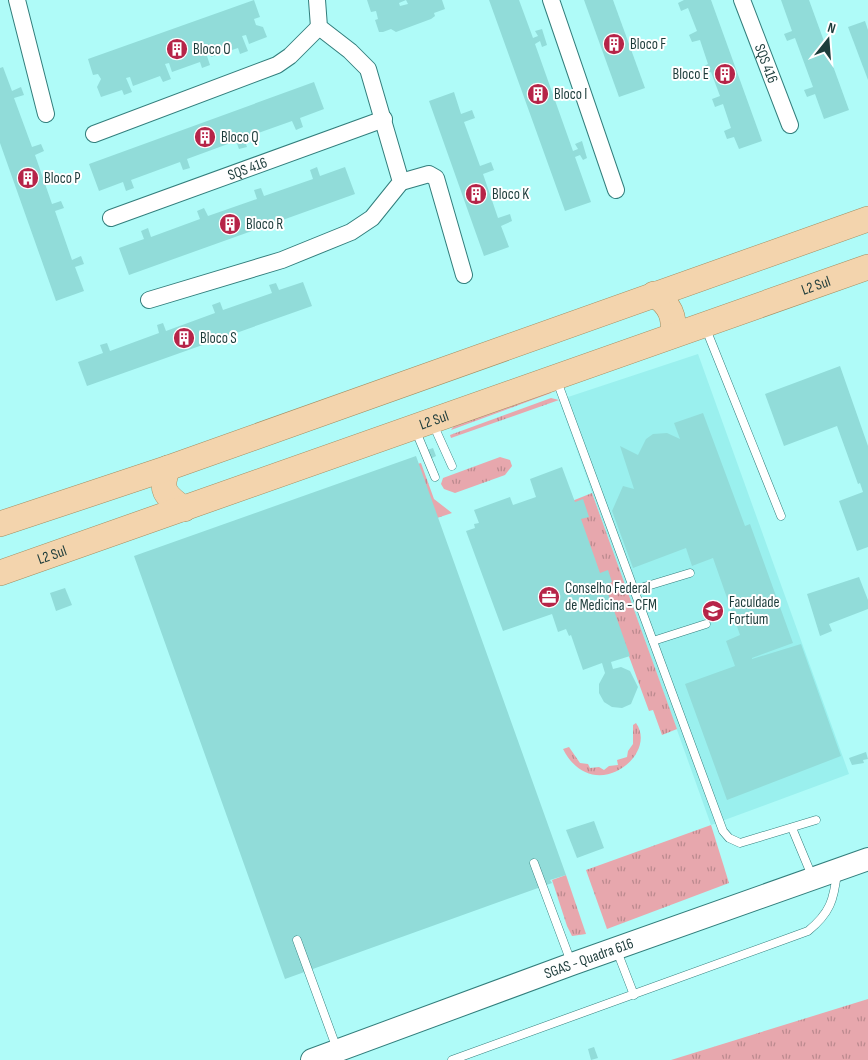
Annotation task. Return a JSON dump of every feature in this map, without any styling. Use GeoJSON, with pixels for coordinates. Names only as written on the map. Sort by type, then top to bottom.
{"type":"FeatureCollection","features":[{"type":"Feature","properties":{"kind":"main road"},"geometry":{"type":"LineString","coordinates":[[0,524],[168,468],[868,219]]}},
{"type":"Feature","properties":{"kind":"main road","name":"L2 Sul"},"geometry":{"type":"LineString","coordinates":[[0,573],[105,534],[184,509],[868,267]]}},
{"type":"Feature","properties":{"kind":"main road"},"geometry":{"type":"LineString","coordinates":[[654,294],[669,307],[673,316],[673,335]]}},
{"type":"Feature","properties":{"kind":"main road"},"geometry":{"type":"LineString","coordinates":[[168,468],[163,479],[163,487],[166,494],[184,509]]}},
{"type":"Feature","properties":{"kind":"street"},"geometry":{"type":"LineString","coordinates":[[17,0],[46,114]]}},
{"type":"Feature","properties":{"kind":"street"},"geometry":{"type":"LineString","coordinates":[[317,0],[319,27],[350,50],[368,69],[402,182]]}},
{"type":"Feature","properties":{"kind":"street"},"geometry":{"type":"LineString","coordinates":[[551,0],[616,190]]}},
{"type":"Feature","properties":{"kind":"street","name":"SQS 416"},"geometry":{"type":"LineString","coordinates":[[742,0],[790,125]]}},
{"type":"Feature","properties":{"kind":"street"},"geometry":{"type":"LineString","coordinates":[[94,134],[277,65],[290,56],[319,27]]}},
{"type":"Feature","properties":{"kind":"street","name":"SQS 416"},"geometry":{"type":"LineString","coordinates":[[111,218],[384,119]]}},
{"type":"Feature","properties":{"kind":"street"},"geometry":{"type":"LineString","coordinates":[[149,300],[282,260],[351,232],[372,218],[402,182],[429,174],[436,178],[464,275]]}},
{"type":"Feature","properties":{"kind":"street","name":"SGAS - Quadra 616"},"geometry":{"type":"LineString","coordinates":[[322,1057],[572,964],[868,859]]}},
{"type":"Feature","properties":{"kind":"lane"},"geometry":{"type":"LineString","coordinates":[[704,324],[780,516]]}},
{"type":"Feature","properties":{"kind":"lane"},"geometry":{"type":"LineString","coordinates":[[555,377],[724,831],[729,838],[740,844],[816,820]]}},
{"type":"Feature","properties":{"kind":"lane"},"geometry":{"type":"LineString","coordinates":[[423,424],[452,466]]}},
{"type":"Feature","properties":{"kind":"lane"},"geometry":{"type":"LineString","coordinates":[[423,424],[435,477]]}},
{"type":"Feature","properties":{"kind":"lane"},"geometry":{"type":"LineString","coordinates":[[634,590],[690,573]]}},
{"type":"Feature","properties":{"kind":"lane"},"geometry":{"type":"LineString","coordinates":[[653,640],[706,624]]}},
{"type":"Feature","properties":{"kind":"lane"},"geometry":{"type":"LineString","coordinates":[[792,828],[813,878]]}},
{"type":"Feature","properties":{"kind":"lane"},"geometry":{"type":"LineString","coordinates":[[534,863],[572,964]]}},
{"type":"Feature","properties":{"kind":"lane"},"geometry":{"type":"LineString","coordinates":[[452,1060],[808,932],[823,919],[834,897],[837,870]]}},
{"type":"Feature","properties":{"kind":"lane"},"geometry":{"type":"LineString","coordinates":[[297,940],[322,1057]]}},
{"type":"Feature","properties":{"kind":"lane"},"geometry":{"type":"LineString","coordinates":[[616,949],[634,995]]}},
{"type":"Feature","properties":{"kind":"shaded area","name":"Faculdade Fortium"},"geometry":{"type":"Polygon","coordinates":[[[698,354],[849,774],[711,825],[559,400],[698,354]]]}},
{"type":"Feature","properties":{"kind":"green space"},"geometry":{"type":"Polygon","coordinates":[[[550,389],[551,393],[451,430],[456,423],[550,389]]]}},
{"type":"Feature","properties":{"kind":"green space"},"geometry":{"type":"Polygon","coordinates":[[[551,398],[559,400],[451,438],[450,435],[551,398]]]}},
{"type":"Feature","properties":{"kind":"green space"},"geometry":{"type":"Polygon","coordinates":[[[500,457],[510,460],[512,466],[505,475],[455,493],[444,489],[441,484],[443,478],[500,457]]]}},
{"type":"Feature","properties":{"kind":"green space"},"geometry":{"type":"Polygon","coordinates":[[[421,463],[434,499],[452,513],[437,518],[417,464],[421,463]]]}},
{"type":"Feature","properties":{"kind":"green space"},"geometry":{"type":"Polygon","coordinates":[[[592,493],[677,729],[662,735],[653,710],[649,711],[572,501],[592,493]]]}},
{"type":"Feature","properties":{"kind":"green space"},"geometry":{"type":"Polygon","coordinates":[[[636,723],[641,736],[639,749],[631,761],[619,770],[605,775],[590,774],[576,766],[563,749],[569,747],[580,763],[588,764],[590,768],[599,767],[604,770],[609,766],[618,765],[617,760],[627,757],[628,751],[633,744],[633,725],[636,723]]]}},
{"type":"Feature","properties":{"kind":"green space"},"geometry":{"type":"Polygon","coordinates":[[[711,825],[729,883],[607,929],[586,870],[711,825]]]}},
{"type":"Feature","properties":{"kind":"green space"},"geometry":{"type":"Polygon","coordinates":[[[566,875],[586,934],[572,936],[567,926],[552,880],[566,875]]]}},
{"type":"Feature","properties":{"kind":"green space"},"geometry":{"type":"Polygon","coordinates":[[[868,999],[868,1060],[671,1060],[868,999]]]}},
{"type":"Feature","properties":{"kind":"building","name":"Bloco O"},"geometry":{"type":"Polygon","coordinates":[[[254,0],[260,17],[254,19],[256,25],[263,27],[267,37],[249,44],[246,35],[242,36],[248,51],[240,54],[238,48],[211,57],[208,49],[205,50],[210,65],[202,68],[200,62],[172,72],[169,63],[165,64],[171,79],[163,82],[160,76],[133,86],[130,77],[126,78],[132,92],[124,95],[122,90],[101,97],[97,87],[101,79],[98,74],[93,75],[88,59],[254,0]]]}},
{"type":"Feature","properties":{"kind":"building"},"geometry":{"type":"Polygon","coordinates":[[[367,0],[406,0],[442,0],[445,9],[434,13],[435,16],[431,19],[396,32],[391,29],[379,32],[375,20],[378,19],[376,11],[371,12],[367,0]],[[406,0],[399,3],[400,6],[408,4],[406,0]]]}},
{"type":"Feature","properties":{"kind":"building","name":"Bloco I"},"geometry":{"type":"Polygon","coordinates":[[[489,0],[519,0],[533,38],[538,36],[535,31],[542,29],[547,45],[542,47],[540,41],[535,44],[573,151],[578,149],[575,144],[582,141],[587,158],[583,160],[580,155],[575,157],[591,202],[565,211],[489,0]]]}},
{"type":"Feature","properties":{"kind":"building","name":"Bloco F"},"geometry":{"type":"Polygon","coordinates":[[[584,0],[613,0],[645,88],[619,97],[584,0]]]}},
{"type":"Feature","properties":{"kind":"building","name":"Bloco E"},"geometry":{"type":"Polygon","coordinates":[[[684,0],[711,0],[762,141],[739,149],[734,137],[727,139],[724,131],[731,128],[723,104],[715,107],[712,99],[720,96],[711,72],[704,75],[701,68],[708,64],[700,40],[692,42],[689,35],[697,31],[688,8],[681,11],[678,3],[684,0]]]}},
{"type":"Feature","properties":{"kind":"building"},"geometry":{"type":"Polygon","coordinates":[[[781,0],[809,0],[849,110],[824,119],[815,94],[807,97],[804,90],[813,87],[795,38],[787,41],[784,34],[792,31],[781,0]]]}},
{"type":"Feature","properties":{"kind":"building"},"geometry":{"type":"Polygon","coordinates":[[[865,21],[868,30],[868,80],[848,27],[865,21]]]}},
{"type":"Feature","properties":{"kind":"building","name":"Bloco P"},"geometry":{"type":"Polygon","coordinates":[[[3,67],[12,91],[21,87],[24,95],[14,98],[32,147],[41,144],[44,151],[35,155],[52,204],[61,201],[64,208],[55,211],[72,260],[81,256],[84,264],[75,267],[84,291],[56,301],[0,143],[0,68],[3,67]]]}},
{"type":"Feature","properties":{"kind":"building","name":"Bloco Q"},"geometry":{"type":"Polygon","coordinates":[[[314,82],[324,109],[300,118],[303,127],[296,130],[292,121],[244,138],[247,147],[239,149],[236,141],[187,159],[190,168],[183,170],[180,162],[131,180],[134,188],[126,191],[123,182],[99,191],[89,164],[314,82]]]}},
{"type":"Feature","properties":{"kind":"building","name":"Bloco K"},"geometry":{"type":"Polygon","coordinates":[[[454,92],[461,114],[472,110],[475,118],[464,122],[480,166],[491,162],[494,170],[483,174],[498,218],[510,214],[512,221],[501,226],[509,247],[484,256],[429,101],[454,92]]]}},
{"type":"Feature","properties":{"kind":"building","name":"Bloco R"},"geometry":{"type":"Polygon","coordinates":[[[317,167],[320,176],[345,167],[355,194],[129,275],[119,248],[144,239],[141,231],[148,228],[151,237],[200,219],[197,211],[204,208],[208,216],[257,199],[254,190],[261,188],[264,196],[313,179],[310,170],[317,167]]]}},
{"type":"Feature","properties":{"kind":"building","name":"Bloco S"},"geometry":{"type":"Polygon","coordinates":[[[303,282],[312,306],[87,386],[78,362],[103,353],[100,345],[107,343],[110,351],[159,333],[157,325],[163,323],[166,331],[215,313],[212,305],[220,302],[223,310],[272,293],[269,285],[276,283],[279,290],[303,282]]]}},
{"type":"Feature","properties":{"kind":"building"},"geometry":{"type":"Polygon","coordinates":[[[840,366],[868,446],[868,547],[857,551],[839,501],[863,492],[860,483],[858,484],[837,426],[784,446],[765,394],[840,366]]]}},
{"type":"Feature","properties":{"kind":"building"},"geometry":{"type":"Polygon","coordinates":[[[703,413],[745,526],[750,524],[793,643],[752,659],[801,644],[841,756],[727,800],[685,684],[735,666],[726,641],[740,635],[713,558],[692,566],[686,548],[633,568],[612,511],[623,486],[634,489],[620,446],[638,455],[646,439],[653,434],[667,433],[680,439],[674,423],[703,413]]]}},
{"type":"Feature","properties":{"kind":"building"},"geometry":{"type":"Polygon","coordinates":[[[433,448],[436,456],[430,459],[427,450],[433,448]]]}},
{"type":"Feature","properties":{"kind":"building"},"geometry":{"type":"Polygon","coordinates":[[[416,456],[566,875],[550,880],[552,883],[285,979],[134,556],[416,456]]]}},
{"type":"Feature","properties":{"kind":"building","name":"Conselho Federal de Medicina - CFM"},"geometry":{"type":"Polygon","coordinates":[[[562,467],[575,502],[583,499],[589,517],[581,519],[600,573],[608,570],[612,582],[605,585],[630,656],[611,662],[613,669],[621,667],[630,671],[638,687],[631,704],[622,708],[612,707],[604,702],[599,693],[599,684],[605,673],[602,663],[583,670],[571,635],[569,636],[566,629],[558,632],[552,614],[503,631],[466,531],[475,528],[474,524],[479,523],[474,510],[510,497],[513,505],[536,497],[530,479],[562,467]]]}},
{"type":"Feature","properties":{"kind":"building"},"geometry":{"type":"Polygon","coordinates":[[[859,577],[868,600],[868,609],[829,624],[832,631],[820,636],[807,594],[859,577]]]}},
{"type":"Feature","properties":{"kind":"building"},"geometry":{"type":"Polygon","coordinates":[[[65,588],[72,605],[56,611],[50,593],[65,588]]]}},
{"type":"Feature","properties":{"kind":"building"},"geometry":{"type":"Polygon","coordinates":[[[866,752],[868,759],[863,760],[864,763],[852,765],[849,758],[866,752]]]}},
{"type":"Feature","properties":{"kind":"building"},"geometry":{"type":"Polygon","coordinates":[[[594,821],[604,848],[577,858],[566,830],[594,821]]]}},
{"type":"Feature","properties":{"kind":"building"},"geometry":{"type":"Polygon","coordinates":[[[594,1047],[598,1058],[591,1060],[588,1049],[594,1047]]]}},
{"type":"Feature","properties":{"kind":"place","name":"Bloco F"},"geometry":{"type":"Point","coordinates":[614,44]}},
{"type":"Feature","properties":{"kind":"place","name":"Bloco O"},"geometry":{"type":"Point","coordinates":[177,49]}},
{"type":"Feature","properties":{"kind":"place","name":"Bloco E"},"geometry":{"type":"Point","coordinates":[725,74]}},
{"type":"Feature","properties":{"kind":"place","name":"Bloco I"},"geometry":{"type":"Point","coordinates":[538,94]}},
{"type":"Feature","properties":{"kind":"place","name":"Bloco Q"},"geometry":{"type":"Point","coordinates":[205,137]}},
{"type":"Feature","properties":{"kind":"place","name":"Bloco P"},"geometry":{"type":"Point","coordinates":[28,178]}},
{"type":"Feature","properties":{"kind":"place","name":"Bloco K"},"geometry":{"type":"Point","coordinates":[476,194]}},
{"type":"Feature","properties":{"kind":"place","name":"Bloco R"},"geometry":{"type":"Point","coordinates":[230,224]}},
{"type":"Feature","properties":{"kind":"place","name":"Bloco S"},"geometry":{"type":"Point","coordinates":[184,338]}},
{"type":"Feature","properties":{"kind":"place","name":"Conselho Federal de Medicina - CFM"},"geometry":{"type":"Point","coordinates":[549,597]}},
{"type":"Feature","properties":{"kind":"place","name":"Faculdade Fortium"},"geometry":{"type":"Point","coordinates":[713,611]}}]}
